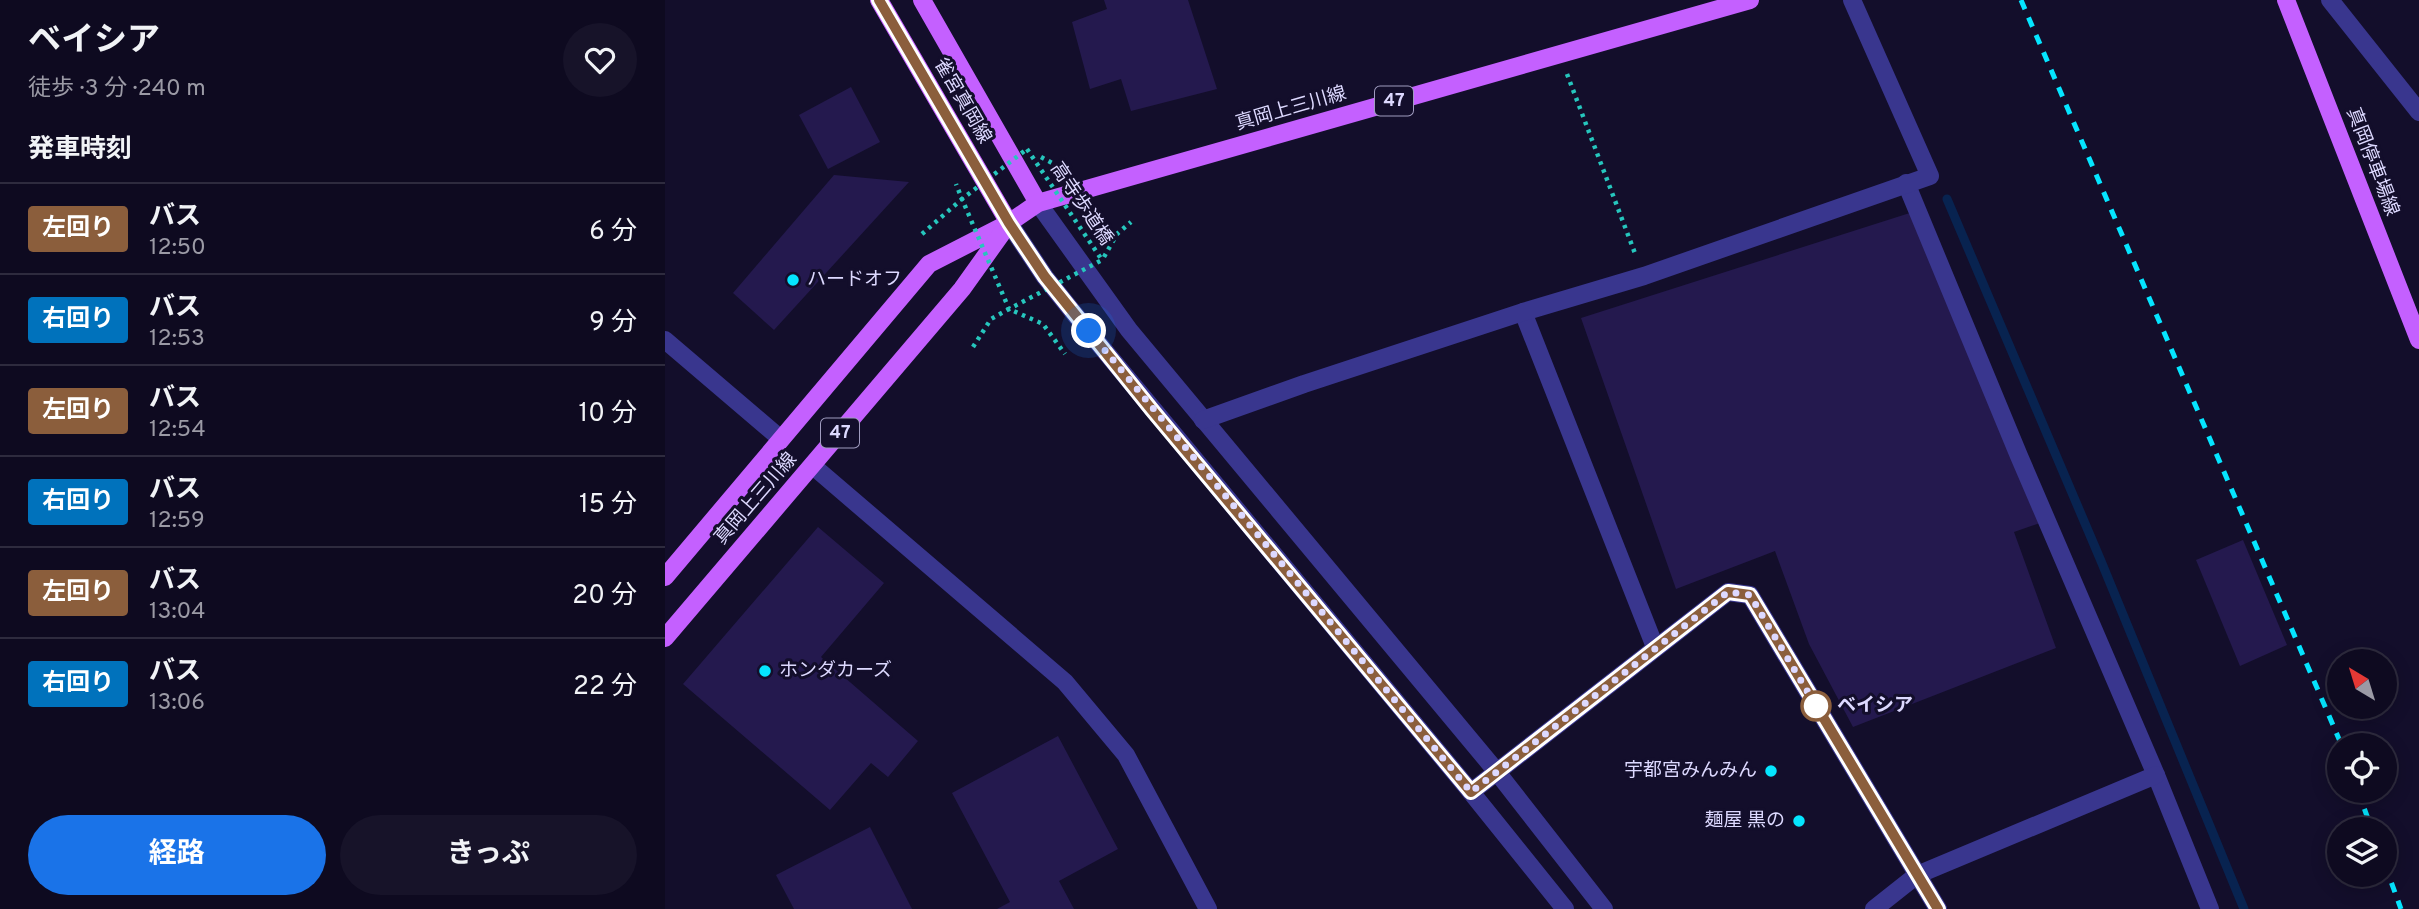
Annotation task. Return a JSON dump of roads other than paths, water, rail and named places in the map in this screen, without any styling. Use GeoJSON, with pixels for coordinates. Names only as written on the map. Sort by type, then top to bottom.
{"type":"FeatureCollection","features":[{"type":"Feature","properties":{"kind":"main road","name":"雀宮真岡線"},"geometry":{"type":"LineString","coordinates":[[879,0],[1009,223]]}},
{"type":"Feature","properties":{"kind":"main road","name":"雀宮真岡線"},"geometry":{"type":"LineString","coordinates":[[922,0],[1038,203]]}},
{"type":"Feature","properties":{"kind":"main road","name":"真岡上三川線"},"geometry":{"type":"LineString","coordinates":[[665,578],[929,264],[1009,223],[1038,203],[1750,0]]}},
{"type":"Feature","properties":{"kind":"main road","name":"真岡停車場線"},"geometry":{"type":"LineString","coordinates":[[2286,0],[2419,340]]}},
{"type":"Feature","properties":{"kind":"main road","name":"真岡上三川線"},"geometry":{"type":"LineString","coordinates":[[665,638],[962,289],[1009,223]]}},
{"type":"Feature","properties":{"kind":"street"},"geometry":{"type":"LineString","coordinates":[[1203,419],[1523,312],[1644,276],[1930,176],[1851,0]]}},
{"type":"Feature","properties":{"kind":"street"},"geometry":{"type":"LineString","coordinates":[[2330,0],[2419,112]]}},
{"type":"Feature","properties":{"kind":"street"},"geometry":{"type":"LineString","coordinates":[[1906,183],[2018,456],[2156,775],[2210,909]]}},
{"type":"Feature","properties":{"kind":"street"},"geometry":{"type":"LineString","coordinates":[[1038,203],[1129,330],[1497,772],[1604,909]]}},
{"type":"Feature","properties":{"kind":"street"},"geometry":{"type":"LineString","coordinates":[[1009,223],[1045,277],[1112,361],[1565,909]]}},
{"type":"Feature","properties":{"kind":"street"},"geometry":{"type":"LineString","coordinates":[[1523,312],[1655,647]]}},
{"type":"Feature","properties":{"kind":"street"},"geometry":{"type":"LineString","coordinates":[[665,340],[781,439]]}},
{"type":"Feature","properties":{"kind":"street"},"geometry":{"type":"LineString","coordinates":[[813,466],[1065,682],[1126,755],[1208,909]]}},
{"type":"Feature","properties":{"kind":"street"},"geometry":{"type":"LineString","coordinates":[[1471,792],[1728,592],[1750,595],[1938,909]]}},
{"type":"Feature","properties":{"kind":"street"},"geometry":{"type":"LineString","coordinates":[[1874,909],[1917,875],[2156,775]]}},
{"type":"Feature","properties":{"kind":"waterway"},"geometry":{"type":"LineString","coordinates":[[1947,199],[2101,561],[2244,909]]}},
{"type":"Feature","properties":{"kind":"railway"},"geometry":{"type":"LineString","coordinates":[[2021,0],[2336,733]]}},
{"type":"Feature","properties":{"kind":"railway"},"geometry":{"type":"LineString","coordinates":[[2362,803],[2367,817]]}},
{"type":"Feature","properties":{"kind":"railway"},"geometry":{"type":"LineString","coordinates":[[2393,887],[2401,909]]}},
{"type":"Feature","properties":{"kind":"place","name":"ハードオフ"},"geometry":{"type":"Point","coordinates":[793,280]}},
{"type":"Feature","properties":{"kind":"place","name":"ホンダカーズ"},"geometry":{"type":"Point","coordinates":[765,671]}},
{"type":"Feature","properties":{"kind":"place","name":"ベイシア"},"geometry":{"type":"Point","coordinates":[1816,706]}},
{"type":"Feature","properties":{"kind":"place","name":"宇都宮みんみん"},"geometry":{"type":"Point","coordinates":[1771,771]}},
{"type":"Feature","properties":{"kind":"place","name":"麺屋 黒の"},"geometry":{"type":"Point","coordinates":[1799,821]}}]}
